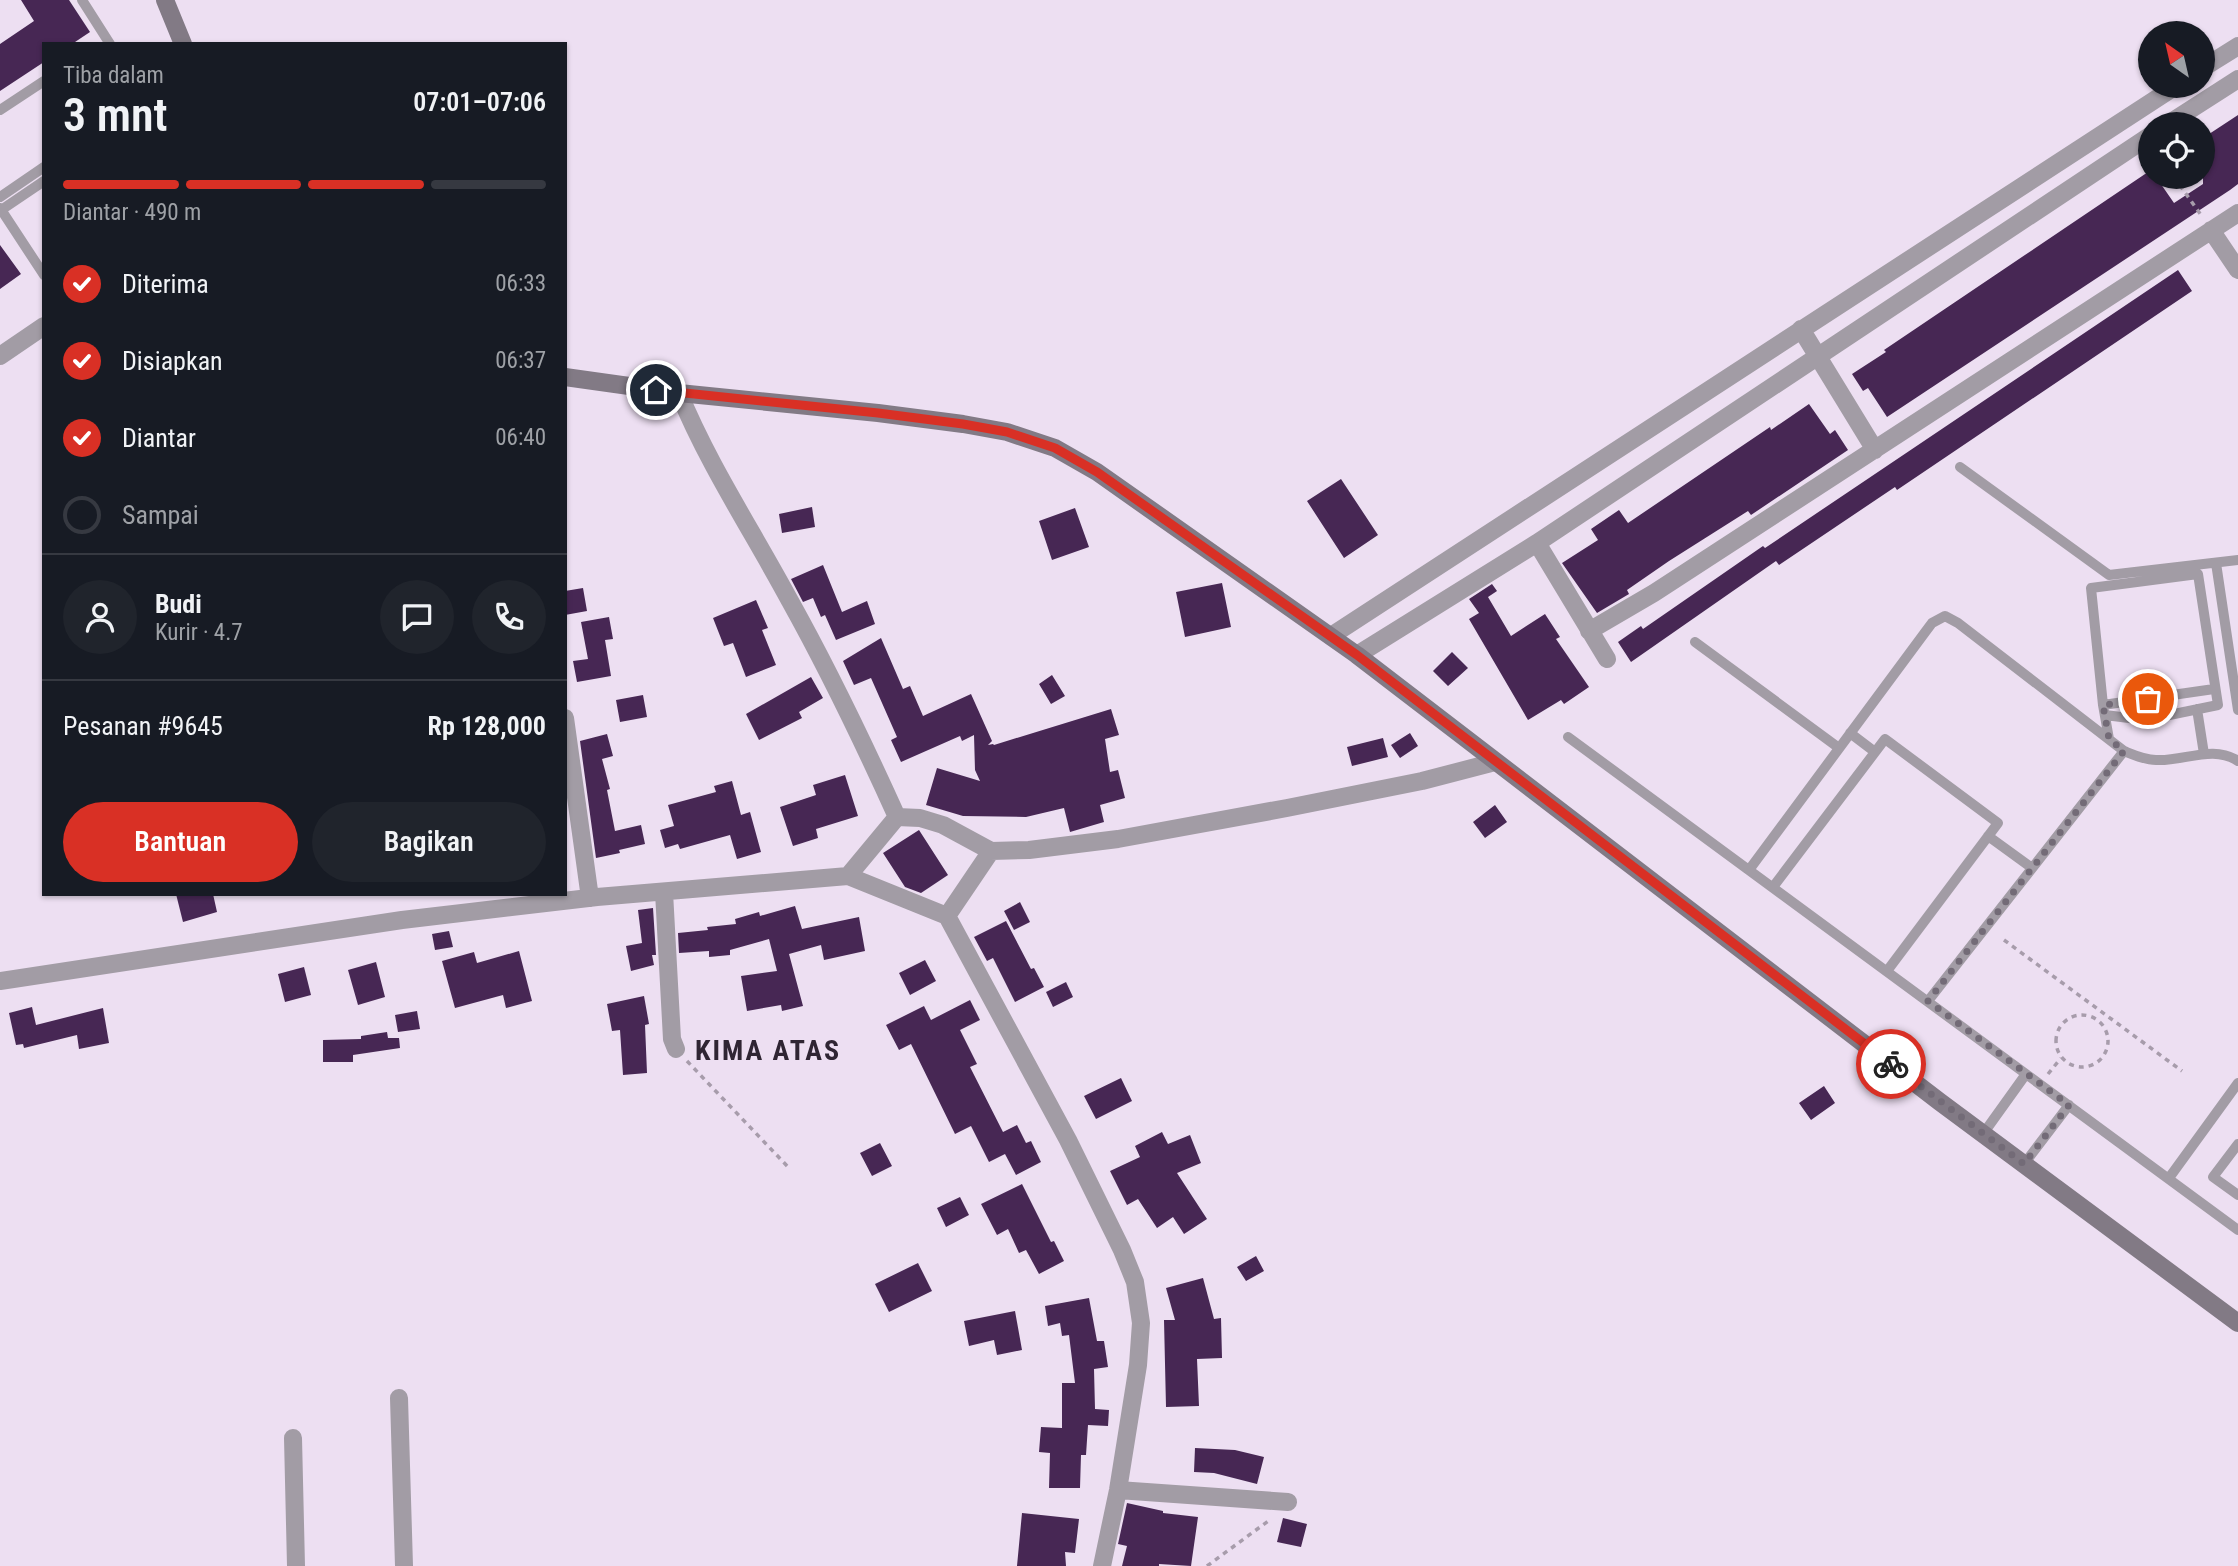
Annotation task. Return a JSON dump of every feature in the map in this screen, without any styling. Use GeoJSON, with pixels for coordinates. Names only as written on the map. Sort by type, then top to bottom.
{"type":"FeatureCollection","features":[{"type":"Feature","properties":{"kind":"main road"},"geometry":{"type":"LineString","coordinates":[[165,0],[182,42]]}},
{"type":"Feature","properties":{"kind":"main road"},"geometry":{"type":"LineString","coordinates":[[567,377],[679,393],[963,424],[1007,432],[1055,448],[1097,472],[1357,655],[1983,1134],[2238,1323]]}},
{"type":"Feature","properties":{"kind":"street"},"geometry":{"type":"LineString","coordinates":[[2216,60],[2238,46]]}},
{"type":"Feature","properties":{"kind":"street"},"geometry":{"type":"LineString","coordinates":[[2187,112],[2238,79]]}},
{"type":"Feature","properties":{"kind":"street"},"geometry":{"type":"LineString","coordinates":[[1331,636],[2157,98]]}},
{"type":"Feature","properties":{"kind":"street"},"geometry":{"type":"LineString","coordinates":[[1357,655],[1537,543],[2138,144]]}},
{"type":"Feature","properties":{"kind":"street"},"geometry":{"type":"LineString","coordinates":[[2078,148],[2090,166],[2091,175]]}},
{"type":"Feature","properties":{"kind":"street"},"geometry":{"type":"LineString","coordinates":[[1589,631],[1654,593],[2238,213]]}},
{"type":"Feature","properties":{"kind":"street"},"geometry":{"type":"LineString","coordinates":[[2211,230],[2238,270]]}},
{"type":"Feature","properties":{"kind":"street"},"geometry":{"type":"LineString","coordinates":[[0,356],[42,327]]}},
{"type":"Feature","properties":{"kind":"street"},"geometry":{"type":"LineString","coordinates":[[1801,329],[1875,450]]}},
{"type":"Feature","properties":{"kind":"street"},"geometry":{"type":"LineString","coordinates":[[679,393],[720,477],[791,601],[897,817]]}},
{"type":"Feature","properties":{"kind":"street"},"geometry":{"type":"LineString","coordinates":[[1537,543],[1607,659]]}},
{"type":"Feature","properties":{"kind":"street"},"geometry":{"type":"LineString","coordinates":[[567,732],[590,898]]}},
{"type":"Feature","properties":{"kind":"street"},"geometry":{"type":"LineString","coordinates":[[897,817],[920,818],[943,825],[991,851],[1029,850],[1118,839],[1422,781],[1495,762]]}},
{"type":"Feature","properties":{"kind":"street"},"geometry":{"type":"LineString","coordinates":[[848,876],[897,817]]}},
{"type":"Feature","properties":{"kind":"street"},"geometry":{"type":"LineString","coordinates":[[947,916],[991,851]]}},
{"type":"Feature","properties":{"kind":"street"},"geometry":{"type":"LineString","coordinates":[[0,981],[401,920],[590,898],[848,876],[947,916],[1068,1140],[1135,1282],[1141,1323],[1138,1365],[1118,1490],[1102,1566]]}},
{"type":"Feature","properties":{"kind":"street"},"geometry":{"type":"LineString","coordinates":[[664,892],[671,1039],[676,1049]]}},
{"type":"Feature","properties":{"kind":"street"},"geometry":{"type":"LineString","coordinates":[[399,1398],[404,1560],[420,1566]]}},
{"type":"Feature","properties":{"kind":"street"},"geometry":{"type":"LineString","coordinates":[[293,1438],[296,1566]]}},
{"type":"Feature","properties":{"kind":"street"},"geometry":{"type":"LineString","coordinates":[[1118,1490],[1288,1502]]}},
{"type":"Feature","properties":{"kind":"lane"},"geometry":{"type":"LineString","coordinates":[[82,0],[105,42]]}},
{"type":"Feature","properties":{"kind":"lane"},"geometry":{"type":"LineString","coordinates":[[0,110],[42,81]]}},
{"type":"Feature","properties":{"kind":"lane"},"geometry":{"type":"LineString","coordinates":[[0,197],[42,168]]}},
{"type":"Feature","properties":{"kind":"lane"},"geometry":{"type":"LineString","coordinates":[[42,182],[1,209],[42,272]]}},
{"type":"Feature","properties":{"kind":"lane"},"geometry":{"type":"LineString","coordinates":[[1960,467],[2109,575],[2238,560]]}},
{"type":"Feature","properties":{"kind":"lane"},"geometry":{"type":"LineString","coordinates":[[2216,563],[2238,710]]}},
{"type":"Feature","properties":{"kind":"lane"},"geometry":{"type":"LineString","coordinates":[[2104,710],[2145,720],[2218,705],[2198,574],[2091,588],[2104,710],[2109,739]]}},
{"type":"Feature","properties":{"kind":"lane"},"geometry":{"type":"LineString","coordinates":[[1749,870],[1926,631],[1939,618],[1945,617],[1958,623],[2124,751],[2158,761],[2204,754],[2222,754],[2238,761]]}},
{"type":"Feature","properties":{"kind":"lane"},"geometry":{"type":"LineString","coordinates":[[1695,642],[1839,748]]}},
{"type":"Feature","properties":{"kind":"lane"},"geometry":{"type":"LineString","coordinates":[[2104,710],[2214,690]]}},
{"type":"Feature","properties":{"kind":"lane"},"geometry":{"type":"LineString","coordinates":[[2197,709],[2204,754]]}},
{"type":"Feature","properties":{"kind":"lane"},"geometry":{"type":"LineString","coordinates":[[1850,733],[1875,752]]}},
{"type":"Feature","properties":{"kind":"lane"},"geometry":{"type":"LineString","coordinates":[[1568,737],[2238,1230]]}},
{"type":"Feature","properties":{"kind":"lane"},"geometry":{"type":"LineString","coordinates":[[1773,887],[1885,739],[1998,823],[1886,971]]}},
{"type":"Feature","properties":{"kind":"lane"},"geometry":{"type":"LineString","coordinates":[[1928,1001],[2124,751]]}},
{"type":"Feature","properties":{"kind":"lane"},"geometry":{"type":"LineString","coordinates":[[1988,836],[2032,868]]}},
{"type":"Feature","properties":{"kind":"lane"},"geometry":{"type":"LineString","coordinates":[[1983,1134],[2026,1074]]}},
{"type":"Feature","properties":{"kind":"lane"},"geometry":{"type":"LineString","coordinates":[[2169,1178],[2238,1083]]}},
{"type":"Feature","properties":{"kind":"lane"},"geometry":{"type":"LineString","coordinates":[[2024,1164],[2069,1105]]}},
{"type":"Feature","properties":{"kind":"lane"},"geometry":{"type":"LineString","coordinates":[[2238,1144],[2213,1177],[2238,1195]]}},
{"type":"Feature","properties":{"kind":"path"},"geometry":{"type":"LineString","coordinates":[[2182,189],[2211,230]]}},
{"type":"Feature","properties":{"kind":"path"},"geometry":{"type":"LineString","coordinates":[[2004,940],[2182,1071]]}},
{"type":"Feature","properties":{"kind":"path"},"geometry":{"type":"LineString","coordinates":[[2097,1018],[2100,1012]]}},
{"type":"Feature","properties":{"kind":"path"},"geometry":{"type":"LineString","coordinates":[[2074,1015],[2097,1018],[2108,1031],[2109,1040],[2104,1056],[2098,1062],[2083,1067],[2067,1063],[2061,1057],[2056,1041],[2060,1026],[2074,1015]]}},
{"type":"Feature","properties":{"kind":"path"},"geometry":{"type":"LineString","coordinates":[[676,1049],[790,1169]]}},
{"type":"Feature","properties":{"kind":"path"},"geometry":{"type":"LineString","coordinates":[[2041,1084],[2061,1057]]}},
{"type":"Feature","properties":{"kind":"path"},"geometry":{"type":"LineString","coordinates":[[1208,1566],[1288,1507],[1288,1502]]}},
{"type":"Feature","properties":{"kind":"building"},"geometry":{"type":"Polygon","coordinates":[[[21,0],[69,0],[90,32],[75,42],[42,42],[42,63],[0,91],[0,44],[34,21],[21,0]]]}},
{"type":"Feature","properties":{"kind":"building"},"geometry":{"type":"Polygon","coordinates":[[[2238,115],[2238,184],[2230,190],[1887,417],[1868,388],[1863,391],[1852,374],[2138,179],[2138,189],[2164,189],[2174,203],[2195,189],[2215,189],[2215,130],[2238,115]]]}},
{"type":"Feature","properties":{"kind":"building"},"geometry":{"type":"Polygon","coordinates":[[[0,245],[21,274],[0,289],[0,245]]]}},
{"type":"Feature","properties":{"kind":"building"},"geometry":{"type":"Polygon","coordinates":[[[2178,270],[2192,291],[1897,490],[1895,487],[1779,565],[1776,561],[1631,662],[1618,642],[1641,626],[1643,629],[1763,546],[1765,548],[2178,270]]]}},
{"type":"Feature","properties":{"kind":"building"},"geometry":{"type":"Polygon","coordinates":[[[1809,404],[1830,434],[1835,430],[1848,450],[1751,515],[1748,511],[1669,561],[1627,590],[1629,594],[1597,613],[1562,563],[1598,540],[1591,529],[1619,510],[1628,523],[1770,427],[1771,430],[1809,404]]]}},
{"type":"Feature","properties":{"kind":"building"},"geometry":{"type":"Polygon","coordinates":[[[1341,479],[1378,535],[1344,558],[1307,501],[1341,479]]]}},
{"type":"Feature","properties":{"kind":"building"},"geometry":{"type":"Polygon","coordinates":[[[812,507],[815,527],[782,533],[779,514],[812,507]]]}},
{"type":"Feature","properties":{"kind":"building"},"geometry":{"type":"Polygon","coordinates":[[[1075,508],[1089,547],[1052,560],[1039,521],[1075,508]]]}},
{"type":"Feature","properties":{"kind":"building"},"geometry":{"type":"Polygon","coordinates":[[[823,565],[842,612],[867,601],[875,624],[836,640],[825,615],[821,617],[813,598],[803,602],[791,579],[823,565]]]}},
{"type":"Feature","properties":{"kind":"building"},"geometry":{"type":"Polygon","coordinates":[[[1222,583],[1231,627],[1185,637],[1176,592],[1222,583]]]}},
{"type":"Feature","properties":{"kind":"building"},"geometry":{"type":"Polygon","coordinates":[[[1492,584],[1497,591],[1488,597],[1511,636],[1545,614],[1560,637],[1556,639],[1589,687],[1564,704],[1561,700],[1528,720],[1469,619],[1479,613],[1469,599],[1492,584]]]}},
{"type":"Feature","properties":{"kind":"building"},"geometry":{"type":"Polygon","coordinates":[[[583,588],[587,611],[567,615],[567,591],[583,588]]]}},
{"type":"Feature","properties":{"kind":"building"},"geometry":{"type":"Polygon","coordinates":[[[756,600],[768,628],[762,630],[776,665],[746,677],[733,643],[724,646],[713,618],[756,600]]]}},
{"type":"Feature","properties":{"kind":"building"},"geometry":{"type":"Polygon","coordinates":[[[609,617],[613,639],[605,640],[611,676],[577,682],[573,661],[588,659],[581,622],[609,617]]]}},
{"type":"Feature","properties":{"kind":"building"},"geometry":{"type":"Polygon","coordinates":[[[881,638],[903,689],[910,686],[923,716],[971,694],[992,741],[988,745],[1111,709],[1119,735],[1105,739],[1110,772],[1118,770],[1125,798],[1100,805],[1104,822],[1070,832],[1064,808],[1026,817],[963,816],[926,805],[937,768],[980,781],[975,770],[974,735],[962,741],[960,736],[901,762],[891,740],[897,737],[871,678],[854,685],[843,661],[881,638]]]}},
{"type":"Feature","properties":{"kind":"building"},"geometry":{"type":"Polygon","coordinates":[[[1452,652],[1468,668],[1448,686],[1433,671],[1452,652]]]}},
{"type":"Feature","properties":{"kind":"building"},"geometry":{"type":"Polygon","coordinates":[[[1052,675],[1065,696],[1051,704],[1039,684],[1052,675]]]}},
{"type":"Feature","properties":{"kind":"building"},"geometry":{"type":"Polygon","coordinates":[[[811,677],[823,698],[799,712],[802,718],[759,740],[746,714],[811,677]]]}},
{"type":"Feature","properties":{"kind":"building"},"geometry":{"type":"Polygon","coordinates":[[[643,695],[647,717],[620,722],[616,700],[643,695]]]}},
{"type":"Feature","properties":{"kind":"building"},"geometry":{"type":"Polygon","coordinates":[[[1410,733],[1418,746],[1400,758],[1391,745],[1410,733]]]}},
{"type":"Feature","properties":{"kind":"building"},"geometry":{"type":"Polygon","coordinates":[[[607,734],[613,756],[602,759],[610,789],[607,790],[615,831],[641,825],[645,844],[596,858],[580,741],[607,734]]]}},
{"type":"Feature","properties":{"kind":"building"},"geometry":{"type":"Polygon","coordinates":[[[1383,738],[1388,757],[1352,766],[1347,747],[1383,738]]]}},
{"type":"Feature","properties":{"kind":"building"},"geometry":{"type":"Polygon","coordinates":[[[845,775],[858,816],[816,829],[818,838],[793,846],[780,807],[816,795],[813,785],[845,775]]]}},
{"type":"Feature","properties":{"kind":"building"},"geometry":{"type":"Polygon","coordinates":[[[732,781],[741,815],[750,812],[761,852],[737,859],[730,835],[680,849],[678,844],[665,848],[660,830],[674,826],[668,805],[716,792],[714,786],[732,781]]]}},
{"type":"Feature","properties":{"kind":"building"},"geometry":{"type":"Polygon","coordinates":[[[1495,805],[1507,822],[1485,838],[1473,822],[1495,805]]]}},
{"type":"Feature","properties":{"kind":"building"},"geometry":{"type":"Polygon","coordinates":[[[919,830],[948,875],[921,893],[905,887],[883,853],[919,830]]]}},
{"type":"Feature","properties":{"kind":"building"},"geometry":{"type":"Polygon","coordinates":[[[176,896],[213,896],[217,912],[183,922],[176,896]]]}},
{"type":"Feature","properties":{"kind":"building"},"geometry":{"type":"Polygon","coordinates":[[[1020,902],[1030,922],[1014,930],[1004,911],[1020,902]]]}},
{"type":"Feature","properties":{"kind":"building"},"geometry":{"type":"Polygon","coordinates":[[[795,906],[802,929],[859,917],[865,951],[824,960],[821,945],[789,954],[803,1006],[782,1011],[781,1005],[747,1011],[741,976],[777,971],[769,939],[730,950],[730,955],[709,957],[709,951],[679,953],[678,933],[736,924],[735,919],[759,912],[760,916],[795,906]]]}},
{"type":"Feature","properties":{"kind":"building"},"geometry":{"type":"Polygon","coordinates":[[[653,908],[656,955],[652,955],[654,965],[631,971],[626,946],[642,943],[638,910],[653,908]]]}},
{"type":"Feature","properties":{"kind":"building"},"geometry":{"type":"Polygon","coordinates":[[[1006,921],[1031,969],[1034,968],[1044,987],[1015,1002],[993,958],[987,961],[974,937],[1006,921]]]}},
{"type":"Feature","properties":{"kind":"building"},"geometry":{"type":"Polygon","coordinates":[[[449,931],[453,947],[435,950],[432,934],[449,931]]]}},
{"type":"Feature","properties":{"kind":"building"},"geometry":{"type":"Polygon","coordinates":[[[519,951],[532,1001],[506,1008],[503,995],[455,1008],[442,961],[474,952],[477,963],[519,951]]]}},
{"type":"Feature","properties":{"kind":"building"},"geometry":{"type":"Polygon","coordinates":[[[925,960],[936,981],[910,995],[899,973],[925,960]]]}},
{"type":"Feature","properties":{"kind":"building"},"geometry":{"type":"Polygon","coordinates":[[[376,962],[385,997],[358,1005],[348,970],[376,962]]]}},
{"type":"Feature","properties":{"kind":"building"},"geometry":{"type":"Polygon","coordinates":[[[304,967],[311,995],[285,1002],[278,974],[304,967]]]}},
{"type":"Feature","properties":{"kind":"building"},"geometry":{"type":"Polygon","coordinates":[[[1066,982],[1073,997],[1053,1007],[1046,992],[1066,982]]]}},
{"type":"Feature","properties":{"kind":"building"},"geometry":{"type":"Polygon","coordinates":[[[644,996],[649,1024],[645,1025],[647,1073],[623,1075],[620,1030],[612,1031],[607,1004],[644,996]]]}},
{"type":"Feature","properties":{"kind":"building"},"geometry":{"type":"Polygon","coordinates":[[[970,1000],[980,1020],[960,1030],[977,1064],[970,1067],[1003,1132],[1017,1125],[1026,1143],[1031,1141],[1041,1162],[1016,1175],[1005,1154],[989,1162],[971,1126],[955,1134],[911,1044],[899,1050],[886,1025],[924,1006],[931,1020],[970,1000]]]}},
{"type":"Feature","properties":{"kind":"building"},"geometry":{"type":"Polygon","coordinates":[[[32,1007],[36,1025],[103,1008],[109,1043],[79,1049],[77,1035],[24,1048],[23,1044],[16,1045],[9,1013],[32,1007]]]}},
{"type":"Feature","properties":{"kind":"building"},"geometry":{"type":"Polygon","coordinates":[[[417,1011],[420,1029],[398,1032],[395,1015],[417,1011]]]}},
{"type":"Feature","properties":{"kind":"building"},"geometry":{"type":"Polygon","coordinates":[[[387,1032],[388,1038],[399,1038],[400,1048],[353,1055],[353,1062],[323,1062],[323,1040],[361,1039],[361,1036],[387,1032]]]}},
{"type":"Feature","properties":{"kind":"building"},"geometry":{"type":"Polygon","coordinates":[[[1121,1078],[1132,1101],[1096,1119],[1084,1096],[1121,1078]]]}},
{"type":"Feature","properties":{"kind":"building"},"geometry":{"type":"Polygon","coordinates":[[[1824,1086],[1835,1103],[1811,1120],[1799,1103],[1824,1086]]]}},
{"type":"Feature","properties":{"kind":"building"},"geometry":{"type":"Polygon","coordinates":[[[1162,1132],[1168,1144],[1190,1135],[1201,1163],[1177,1173],[1207,1219],[1184,1234],[1173,1217],[1157,1228],[1138,1199],[1127,1205],[1110,1171],[1140,1157],[1135,1146],[1162,1132]]]}},
{"type":"Feature","properties":{"kind":"building"},"geometry":{"type":"Polygon","coordinates":[[[880,1143],[892,1166],[872,1176],[860,1153],[880,1143]]]}},
{"type":"Feature","properties":{"kind":"building"},"geometry":{"type":"Polygon","coordinates":[[[1022,1184],[1051,1242],[1054,1241],[1064,1261],[1039,1274],[1026,1250],[1019,1253],[1008,1229],[997,1235],[981,1204],[1022,1184]]]}},
{"type":"Feature","properties":{"kind":"building"},"geometry":{"type":"Polygon","coordinates":[[[960,1197],[969,1215],[946,1227],[937,1208],[960,1197]]]}},
{"type":"Feature","properties":{"kind":"building"},"geometry":{"type":"Polygon","coordinates":[[[1256,1256],[1264,1271],[1246,1281],[1237,1267],[1256,1256]]]}},
{"type":"Feature","properties":{"kind":"building"},"geometry":{"type":"Polygon","coordinates":[[[918,1263],[932,1291],[889,1312],[875,1284],[918,1263]]]}},
{"type":"Feature","properties":{"kind":"building"},"geometry":{"type":"Polygon","coordinates":[[[1203,1278],[1214,1319],[1221,1318],[1222,1358],[1197,1359],[1199,1406],[1166,1407],[1164,1320],[1175,1320],[1166,1288],[1203,1278]]]}},
{"type":"Feature","properties":{"kind":"building"},"geometry":{"type":"Polygon","coordinates":[[[1089,1298],[1097,1341],[1104,1341],[1108,1367],[1094,1369],[1095,1409],[1109,1410],[1108,1426],[1088,1425],[1086,1455],[1081,1455],[1080,1488],[1049,1488],[1050,1453],[1039,1452],[1041,1427],[1062,1428],[1062,1383],[1075,1383],[1069,1335],[1062,1336],[1060,1323],[1048,1326],[1045,1306],[1089,1298]]]}},
{"type":"Feature","properties":{"kind":"building"},"geometry":{"type":"Polygon","coordinates":[[[1015,1311],[1022,1350],[997,1355],[994,1340],[969,1346],[964,1321],[1015,1311]]]}},
{"type":"Feature","properties":{"kind":"building"},"geometry":{"type":"Polygon","coordinates":[[[1195,1448],[1235,1450],[1264,1457],[1257,1484],[1214,1473],[1194,1472],[1195,1448]]]}},
{"type":"Feature","properties":{"kind":"building"},"geometry":{"type":"Polygon","coordinates":[[[1127,1503],[1163,1513],[1198,1517],[1191,1566],[1122,1566],[1127,1546],[1118,1544],[1127,1503]]]}},
{"type":"Feature","properties":{"kind":"building"},"geometry":{"type":"Polygon","coordinates":[[[1022,1513],[1079,1519],[1075,1553],[1065,1552],[1066,1566],[1017,1566],[1022,1513]]]}},
{"type":"Feature","properties":{"kind":"building"},"geometry":{"type":"Polygon","coordinates":[[[1283,1518],[1307,1524],[1301,1547],[1277,1542],[1283,1518]]]}},
{"type":"Feature","properties":{"kind":"way so far"},"geometry":{"type":"LineString","coordinates":[[1891,1064],[2024,1164],[2069,1105],[1928,1001],[2124,751],[2109,739],[2103,705],[2148,699]]}},
{"type":"Feature","properties":{"kind":"district","name":"KIMA ATAS"},"geometry":{"type":"Point","coordinates":[768,1050]}},
{"type":"Feature","properties":{"kind":"route"},"geometry":{"type":"LineString","coordinates":[[656,390],[963,424],[1007,432],[1055,448],[1097,472],[1357,655],[1891,1064]]}}]}
